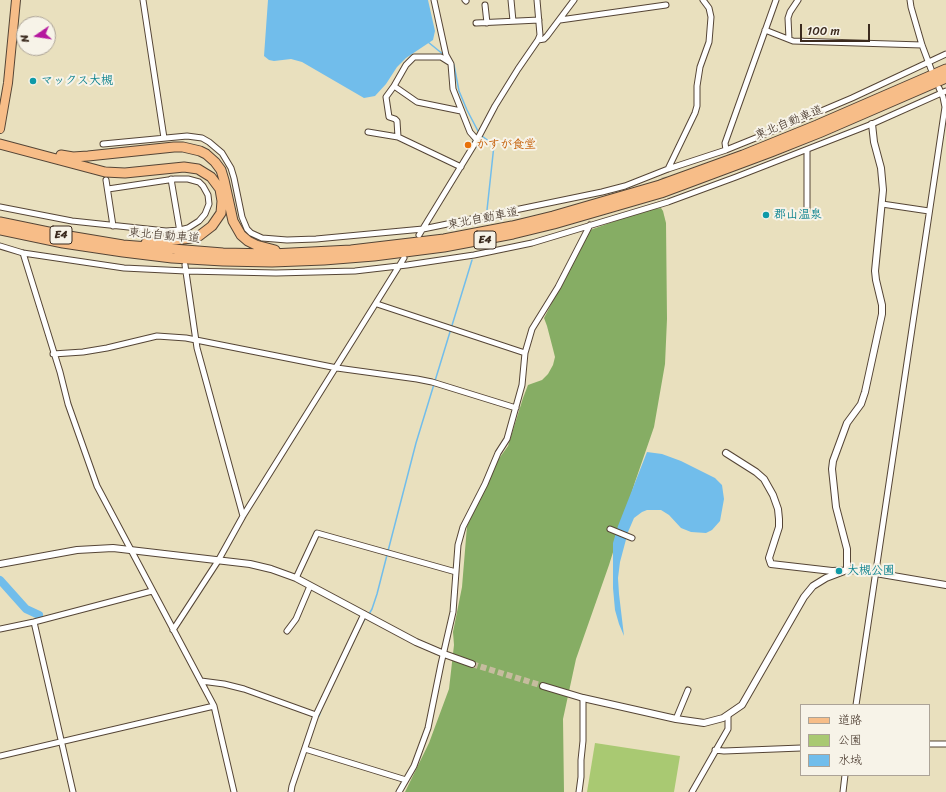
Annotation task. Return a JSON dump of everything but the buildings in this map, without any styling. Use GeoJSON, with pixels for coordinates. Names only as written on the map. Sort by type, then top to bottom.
{"type":"FeatureCollection","features":[{"type":"Feature","properties":{"kind":"highway","name":"東北自動車道"},"geometry":{"type":"LineString","coordinates":[[0,222],[123,245],[207,252],[292,253],[374,248],[444,239],[512,226],[660,185],[743,155],[872,102],[946,69]]}},
{"type":"Feature","properties":{"kind":"highway","name":"東北自動車道"},"geometry":{"type":"LineString","coordinates":[[0,230],[62,243],[123,252],[172,258],[230,261],[324,260],[374,256],[444,247],[513,234],[554,224],[627,204],[681,186],[745,163],[812,136],[946,78]]}},
{"type":"Feature","properties":{"kind":"highway"},"geometry":{"type":"LineString","coordinates":[[0,139],[63,156],[73,157],[174,147],[183,147],[200,151],[215,162],[220,170],[224,180],[233,221],[241,235],[248,241],[262,247],[292,253]]}},
{"type":"Feature","properties":{"kind":"highway"},"geometry":{"type":"LineString","coordinates":[[0,144],[94,170],[116,174],[184,167],[192,168],[205,173],[216,183],[221,196],[222,207],[217,220],[207,231],[199,236],[186,239],[123,245]]}},
{"type":"Feature","properties":{"kind":"main road"},"geometry":{"type":"LineString","coordinates":[[0,130],[8,83],[16,0]]}},
{"type":"Feature","properties":{"kind":"street"},"geometry":{"type":"LineString","coordinates":[[144,0],[164,138]]}},
{"type":"Feature","properties":{"kind":"street"},"geometry":{"type":"LineString","coordinates":[[434,0],[446,55],[451,64],[453,89],[470,132],[477,140]]}},
{"type":"Feature","properties":{"kind":"street"},"geometry":{"type":"LineString","coordinates":[[511,0],[513,21]]}},
{"type":"Feature","properties":{"kind":"street"},"geometry":{"type":"LineString","coordinates":[[419,235],[477,140],[495,106],[538,40],[540,36],[537,0]]}},
{"type":"Feature","properties":{"kind":"street"},"geometry":{"type":"LineString","coordinates":[[538,40],[544,40],[574,0]]}},
{"type":"Feature","properties":{"kind":"street"},"geometry":{"type":"LineString","coordinates":[[665,172],[695,114],[697,106],[697,86],[700,66],[710,42],[711,17],[709,8],[703,0]]}},
{"type":"Feature","properties":{"kind":"street"},"geometry":{"type":"LineString","coordinates":[[726,150],[725,143],[776,0]]}},
{"type":"Feature","properties":{"kind":"street"},"geometry":{"type":"LineString","coordinates":[[789,39],[788,18],[798,0]]}},
{"type":"Feature","properties":{"kind":"street"},"geometry":{"type":"LineString","coordinates":[[910,0],[922,45],[931,69]]}},
{"type":"Feature","properties":{"kind":"street"},"geometry":{"type":"LineString","coordinates":[[486,5],[487,22]]}},
{"type":"Feature","properties":{"kind":"street"},"geometry":{"type":"LineString","coordinates":[[560,20],[666,5]]}},
{"type":"Feature","properties":{"kind":"street"},"geometry":{"type":"LineString","coordinates":[[476,23],[539,20]]}},
{"type":"Feature","properties":{"kind":"street"},"geometry":{"type":"LineString","coordinates":[[766,30],[789,39],[840,43],[922,45]]}},
{"type":"Feature","properties":{"kind":"street"},"geometry":{"type":"LineString","coordinates":[[103,144],[182,136],[202,138],[216,146],[225,157],[231,168],[235,194],[247,229],[251,233],[262,238],[287,240],[316,239],[423,229],[625,186],[726,150],[852,98],[946,54]]}},
{"type":"Feature","properties":{"kind":"street"},"geometry":{"type":"LineString","coordinates":[[398,136],[397,121],[389,117],[386,97],[406,65],[414,57],[441,57],[451,64]]}},
{"type":"Feature","properties":{"kind":"street"},"geometry":{"type":"LineString","coordinates":[[394,86],[417,102],[461,111]]}},
{"type":"Feature","properties":{"kind":"street"},"geometry":{"type":"LineString","coordinates":[[0,246],[23,253],[124,268],[186,271],[312,273],[355,271],[474,255],[532,243],[668,202],[872,124],[942,90],[945,107],[856,704]]}},
{"type":"Feature","properties":{"kind":"street"},"geometry":{"type":"LineString","coordinates":[[847,570],[847,549],[836,507],[832,470],[833,461],[847,423],[861,404],[865,392],[882,314],[882,305],[875,271],[884,190],[874,142],[872,124]]}},
{"type":"Feature","properties":{"kind":"street"},"geometry":{"type":"LineString","coordinates":[[368,132],[398,136],[461,166]]}},
{"type":"Feature","properties":{"kind":"street"},"geometry":{"type":"LineString","coordinates":[[807,150],[807,209]]}},
{"type":"Feature","properties":{"kind":"street"},"geometry":{"type":"LineString","coordinates":[[0,207],[43,216],[151,230],[180,230],[188,228],[202,218],[208,210],[209,199],[207,192],[199,182],[188,179],[171,179],[108,189]]}},
{"type":"Feature","properties":{"kind":"street"},"geometry":{"type":"LineString","coordinates":[[171,179],[180,237]]}},
{"type":"Feature","properties":{"kind":"street"},"geometry":{"type":"LineString","coordinates":[[106,180],[113,226]]}},
{"type":"Feature","properties":{"kind":"street"},"geometry":{"type":"LineString","coordinates":[[667,196],[668,202]]}},
{"type":"Feature","properties":{"kind":"street"},"geometry":{"type":"LineString","coordinates":[[209,199],[219,197]]}},
{"type":"Feature","properties":{"kind":"street"},"geometry":{"type":"LineString","coordinates":[[882,204],[929,211]]}},
{"type":"Feature","properties":{"kind":"street"},"geometry":{"type":"LineString","coordinates":[[400,792],[414,766],[428,728],[453,612],[458,545],[463,527],[485,484],[498,453],[507,439],[522,385],[525,353],[532,329],[558,287],[590,225]]}},
{"type":"Feature","properties":{"kind":"street"},"geometry":{"type":"LineString","coordinates":[[23,253],[68,404],[95,481],[214,706],[234,792]]}},
{"type":"Feature","properties":{"kind":"street"},"geometry":{"type":"LineString","coordinates":[[174,630],[377,304],[404,258]]}},
{"type":"Feature","properties":{"kind":"street"},"geometry":{"type":"LineString","coordinates":[[185,265],[197,348],[244,516]]}},
{"type":"Feature","properties":{"kind":"street"},"geometry":{"type":"LineString","coordinates":[[377,304],[525,353]]}},
{"type":"Feature","properties":{"kind":"street"},"geometry":{"type":"LineString","coordinates":[[53,354],[82,352],[107,348],[157,336],[186,338],[337,368],[416,379],[516,408]]}},
{"type":"Feature","properties":{"kind":"street"},"geometry":{"type":"LineString","coordinates":[[726,453],[756,472],[764,479],[773,495],[778,509],[779,527],[769,558],[771,564],[832,571],[847,570],[876,572],[946,585]]}},
{"type":"Feature","properties":{"kind":"street"},"geometry":{"type":"LineString","coordinates":[[610,529],[632,538]]}},
{"type":"Feature","properties":{"kind":"street"},"geometry":{"type":"LineString","coordinates":[[296,578],[317,533],[456,572]]}},
{"type":"Feature","properties":{"kind":"street"},"geometry":{"type":"LineString","coordinates":[[0,564],[77,550],[113,548],[250,564],[271,569],[296,578],[416,642],[472,664]]}},
{"type":"Feature","properties":{"kind":"street"},"geometry":{"type":"LineString","coordinates":[[543,686],[582,698],[676,719],[704,723],[715,721],[728,716],[742,706],[804,597],[813,586],[826,578],[847,570]]}},
{"type":"Feature","properties":{"kind":"street"},"geometry":{"type":"LineString","coordinates":[[286,631],[296,619],[310,586]]}},
{"type":"Feature","properties":{"kind":"street"},"geometry":{"type":"LineString","coordinates":[[0,629],[34,622],[152,591]]}},
{"type":"Feature","properties":{"kind":"street"},"geometry":{"type":"LineString","coordinates":[[292,792],[292,786],[316,715],[364,614]]}},
{"type":"Feature","properties":{"kind":"street"},"geometry":{"type":"LineString","coordinates":[[34,622],[72,792]]}},
{"type":"Feature","properties":{"kind":"street"},"geometry":{"type":"LineString","coordinates":[[201,681],[224,684],[244,689],[316,715]]}},
{"type":"Feature","properties":{"kind":"street"},"geometry":{"type":"LineString","coordinates":[[676,719],[688,690]]}},
{"type":"Feature","properties":{"kind":"street"},"geometry":{"type":"LineString","coordinates":[[579,792],[583,741],[582,698]]}},
{"type":"Feature","properties":{"kind":"street"},"geometry":{"type":"LineString","coordinates":[[0,756],[61,740],[214,706]]}},
{"type":"Feature","properties":{"kind":"street"},"geometry":{"type":"LineString","coordinates":[[692,792],[728,729],[728,716]]}},
{"type":"Feature","properties":{"kind":"street"},"geometry":{"type":"LineString","coordinates":[[930,744],[946,744]]}},
{"type":"Feature","properties":{"kind":"street"},"geometry":{"type":"LineString","coordinates":[[715,750],[724,751],[800,748]]}},
{"type":"Feature","properties":{"kind":"street"},"geometry":{"type":"LineString","coordinates":[[305,749],[406,780]]}},
{"type":"Feature","properties":{"kind":"street"},"geometry":{"type":"LineString","coordinates":[[843,792],[845,776]]}},
{"type":"Feature","properties":{"kind":"green space"},"geometry":{"type":"Polygon","coordinates":[[[661,208],[666,223],[667,319],[665,364],[654,427],[609,565],[576,659],[563,719],[564,792],[405,792],[429,743],[449,689],[454,645],[453,632],[462,587],[467,526],[495,464],[508,446],[528,385],[542,380],[548,374],[553,365],[555,357],[544,318],[590,230],[643,211],[661,208]]]}},
{"type":"Feature","properties":{"kind":"green space"},"geometry":{"type":"Polygon","coordinates":[[[595,743],[680,756],[674,792],[587,792],[595,743]]]}},
{"type":"Feature","properties":{"kind":"water"},"geometry":{"type":"Polygon","coordinates":[[[268,0],[428,0],[435,31],[433,40],[406,58],[397,67],[386,84],[375,96],[364,98],[302,62],[291,59],[274,61],[269,60],[264,56],[268,0]]]}},
{"type":"Feature","properties":{"kind":"water"},"geometry":{"type":"Polygon","coordinates":[[[647,452],[662,454],[681,461],[715,478],[722,485],[724,499],[720,521],[712,530],[706,533],[691,532],[681,528],[669,515],[661,510],[647,510],[634,518],[628,532],[620,562],[618,578],[624,636],[615,610],[613,588],[613,543],[618,526],[647,452]]]}},
{"type":"Feature","properties":{"kind":"waterway"},"geometry":{"type":"LineString","coordinates":[[428,42],[444,55]]}},
{"type":"Feature","properties":{"kind":"waterway"},"geometry":{"type":"LineString","coordinates":[[452,63],[454,65],[459,91],[479,133]]}},
{"type":"Feature","properties":{"kind":"waterway"},"geometry":{"type":"LineString","coordinates":[[482,136],[494,145],[487,210]]}},
{"type":"Feature","properties":{"kind":"waterway"},"geometry":{"type":"LineString","coordinates":[[388,551],[416,443],[472,260]]}},
{"type":"Feature","properties":{"kind":"waterway"},"geometry":{"type":"LineString","coordinates":[[369,614],[377,594],[387,555]]}},
{"type":"Feature","properties":{"kind":"waterway"},"geometry":{"type":"LineString","coordinates":[[0,580],[26,609],[39,615]]}},
{"type":"Feature","properties":{"kind":"waterway"},"geometry":{"type":"LineString","coordinates":[[362,624],[366,617]]}},
{"type":"Feature","properties":{"kind":"waterway"},"geometry":{"type":"LineString","coordinates":[[334,682],[355,638]]}},
{"type":"Feature","properties":{"kind":"waterway"},"geometry":{"type":"LineString","coordinates":[[317,716],[319,716],[321,710]]}},
{"type":"Feature","properties":{"kind":"tunnel"},"geometry":{"type":"LineString","coordinates":[[664,177],[667,196]]}},
{"type":"Feature","properties":{"kind":"tunnel"},"geometry":{"type":"LineString","coordinates":[[472,664],[543,686]]}},
{"type":"Feature","properties":{"kind":"place","name":"マックス大槻"},"geometry":{"type":"Point","coordinates":[33,81]}},
{"type":"Feature","properties":{"kind":"place","name":"かすが食堂"},"geometry":{"type":"Point","coordinates":[468,145]}},
{"type":"Feature","properties":{"kind":"place","name":"郡山温泉"},"geometry":{"type":"Point","coordinates":[766,215]}},
{"type":"Feature","properties":{"kind":"place","name":"大槻公園"},"geometry":{"type":"Point","coordinates":[839,571]}}]}
